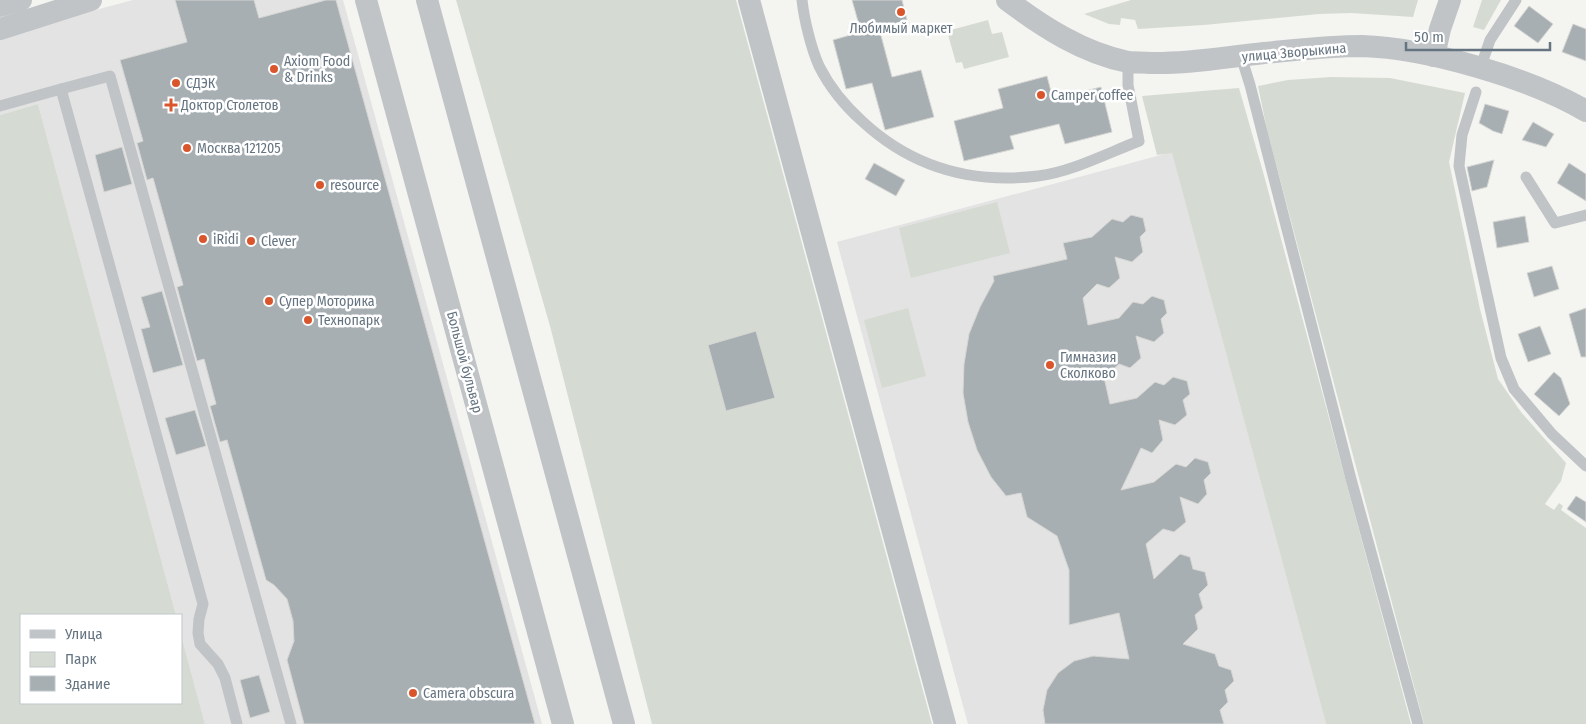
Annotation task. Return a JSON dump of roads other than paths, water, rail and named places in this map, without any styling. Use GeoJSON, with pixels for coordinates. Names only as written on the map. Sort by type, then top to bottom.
{"type":"FeatureCollection","features":[{"type":"Feature","properties":{"kind":"street"},"geometry":{"type":"LineString","coordinates":[[0,6],[21,0]]}},
{"type":"Feature","properties":{"kind":"street"},"geometry":{"type":"LineString","coordinates":[[0,29],[91,0]]}},
{"type":"Feature","properties":{"kind":"street","name":"Большой бульвар"},"geometry":{"type":"LineString","coordinates":[[366,0],[563,724]]}},
{"type":"Feature","properties":{"kind":"street"},"geometry":{"type":"LineString","coordinates":[[427,0],[624,724]]}},
{"type":"Feature","properties":{"kind":"street"},"geometry":{"type":"LineString","coordinates":[[749,0],[944,724]]}},
{"type":"Feature","properties":{"kind":"street","name":"улица Зворыкина"},"geometry":{"type":"LineString","coordinates":[[1007,0],[1066,40],[1128,62],[1182,62],[1361,46],[1389,48],[1434,56],[1480,68],[1541,90],[1586,111]]}},
{"type":"Feature","properties":{"kind":"street"},"geometry":{"type":"LineString","coordinates":[[1434,56],[1440,29],[1450,0]]}},
{"type":"Feature","properties":{"kind":"lane"},"geometry":{"type":"LineString","coordinates":[[802,0],[804,16],[818,65],[835,93],[850,111],[878,136],[908,156],[935,167],[964,175],[998,179],[1040,176],[1079,165],[1139,141],[1128,85],[1128,62]]}},
{"type":"Feature","properties":{"kind":"lane"},"geometry":{"type":"LineString","coordinates":[[1480,68],[1490,40],[1516,0]]}},
{"type":"Feature","properties":{"kind":"lane"},"geometry":{"type":"LineString","coordinates":[[1241,56],[1351,479],[1418,724]]}},
{"type":"Feature","properties":{"kind":"lane"},"geometry":{"type":"LineString","coordinates":[[0,106],[110,76],[291,724]]}},
{"type":"Feature","properties":{"kind":"lane"},"geometry":{"type":"LineString","coordinates":[[60,90],[203,604],[199,619],[200,644],[222,671],[237,724]]}},
{"type":"Feature","properties":{"kind":"lane"},"geometry":{"type":"LineString","coordinates":[[1476,92],[1462,135],[1459,166],[1501,358],[1514,389],[1552,434],[1586,466]]}},
{"type":"Feature","properties":{"kind":"lane"},"geometry":{"type":"LineString","coordinates":[[1526,177],[1555,224],[1586,215]]}},
{"type":"Feature","properties":{"kind":"place","name":"Любимый маркет"},"geometry":{"type":"Point","coordinates":[901,12]}},
{"type":"Feature","properties":{"kind":"place","name":"Axiom Food & Drinks"},"geometry":{"type":"Point","coordinates":[274,69]}},
{"type":"Feature","properties":{"kind":"place","name":"СДЭК"},"geometry":{"type":"Point","coordinates":[176,83]}},
{"type":"Feature","properties":{"kind":"place","name":"Camper coffee"},"geometry":{"type":"Point","coordinates":[1041,95]}},
{"type":"Feature","properties":{"kind":"place","name":"Доктор Столетов"},"geometry":{"type":"Point","coordinates":[171,105]}},
{"type":"Feature","properties":{"kind":"place","name":"Москва 121205"},"geometry":{"type":"Point","coordinates":[187,148]}},
{"type":"Feature","properties":{"kind":"place","name":"resource"},"geometry":{"type":"Point","coordinates":[320,185]}},
{"type":"Feature","properties":{"kind":"place","name":"iRidi"},"geometry":{"type":"Point","coordinates":[203,239]}},
{"type":"Feature","properties":{"kind":"place","name":"Clever"},"geometry":{"type":"Point","coordinates":[251,241]}},
{"type":"Feature","properties":{"kind":"place","name":"Супер Моторика"},"geometry":{"type":"Point","coordinates":[269,301]}},
{"type":"Feature","properties":{"kind":"place","name":"Технопарк"},"geometry":{"type":"Point","coordinates":[308,320]}},
{"type":"Feature","properties":{"kind":"place","name":"Гимназия Сколково"},"geometry":{"type":"Point","coordinates":[1050,365]}},
{"type":"Feature","properties":{"kind":"place","name":"Camera obscura"},"geometry":{"type":"Point","coordinates":[413,693]}}]}
